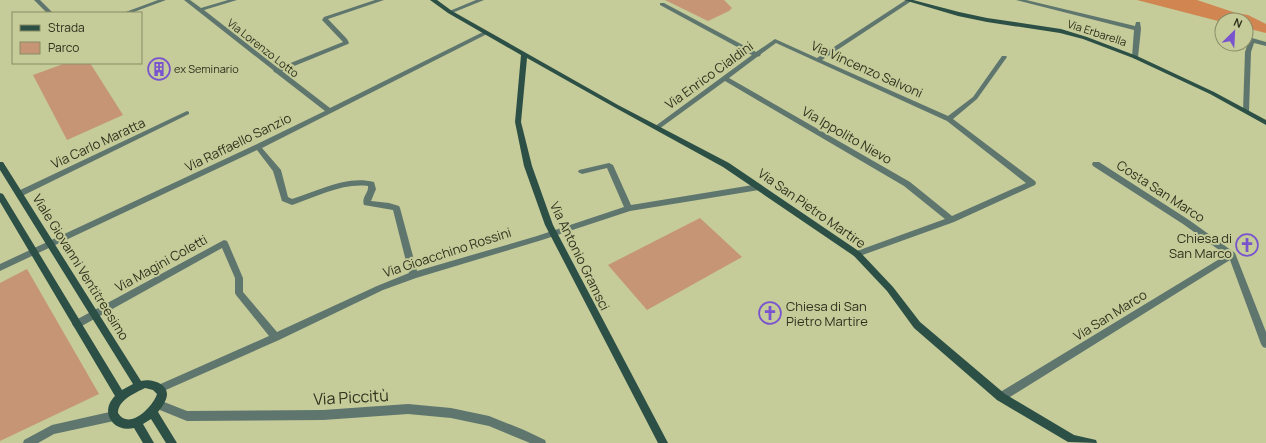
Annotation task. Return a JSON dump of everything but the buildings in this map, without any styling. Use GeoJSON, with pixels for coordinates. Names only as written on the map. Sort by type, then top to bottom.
{"type":"FeatureCollection","features":[{"type":"Feature","properties":{"kind":"street"},"geometry":{"type":"LineString","coordinates":[[37,0],[49,12]]}},
{"type":"Feature","properties":{"kind":"street"},"geometry":{"type":"LineString","coordinates":[[129,12],[163,0]]}},
{"type":"Feature","properties":{"kind":"street","name":"Via Lorenzo Lotto"},"geometry":{"type":"LineString","coordinates":[[187,0],[276,71],[328,110]]}},
{"type":"Feature","properties":{"kind":"street"},"geometry":{"type":"LineString","coordinates":[[199,10],[234,0]]}},
{"type":"Feature","properties":{"kind":"street"},"geometry":{"type":"LineString","coordinates":[[276,71],[346,43],[345,40],[325,20],[326,18],[381,0]]}},
{"type":"Feature","properties":{"kind":"street"},"geometry":{"type":"LineString","coordinates":[[433,0],[485,33],[524,54]]}},
{"type":"Feature","properties":{"kind":"street"},"geometry":{"type":"LineString","coordinates":[[450,12],[481,0]]}},
{"type":"Feature","properties":{"kind":"street"},"geometry":{"type":"LineString","coordinates":[[818,60],[909,0]]}},
{"type":"Feature","properties":{"kind":"street","name":"Via Erbarella"},"geometry":{"type":"LineString","coordinates":[[909,0],[987,20],[1061,31],[1085,38],[1135,57],[1212,93],[1266,123]]}},
{"type":"Feature","properties":{"kind":"street"},"geometry":{"type":"LineString","coordinates":[[1019,0],[1138,26],[1135,57]]}},
{"type":"Feature","properties":{"kind":"street"},"geometry":{"type":"LineString","coordinates":[[662,4],[758,54]]}},
{"type":"Feature","properties":{"kind":"street","name":"Via Raffaello Sanzio"},"geometry":{"type":"LineString","coordinates":[[0,268],[33,251],[258,147],[328,110],[485,33]]}},
{"type":"Feature","properties":{"kind":"street"},"geometry":{"type":"LineString","coordinates":[[1246,111],[1248,52],[1252,40],[1266,44]]}},
{"type":"Feature","properties":{"kind":"street","name":"Via Vincenzo Salvoni"},"geometry":{"type":"LineString","coordinates":[[775,41],[949,119],[1032,183],[951,220]]}},
{"type":"Feature","properties":{"kind":"street","name":"Via Enrico Cialdini"},"geometry":{"type":"LineString","coordinates":[[657,127],[775,41]]}},
{"type":"Feature","properties":{"kind":"street","name":"Via San Pietro Martire"},"geometry":{"type":"LineString","coordinates":[[524,54],[616,106],[726,164],[857,254],[890,288],[916,325],[1001,397],[1070,441],[1092,443]]}},
{"type":"Feature","properties":{"kind":"street","name":"Via Antonio Gramsci"},"geometry":{"type":"LineString","coordinates":[[524,54],[518,122],[528,166],[553,234],[663,443]]}},
{"type":"Feature","properties":{"kind":"street"},"geometry":{"type":"LineString","coordinates":[[949,119],[975,98],[1004,57]]}},
{"type":"Feature","properties":{"kind":"street","name":"Via Ippolito Nievo"},"geometry":{"type":"LineString","coordinates":[[725,78],[907,184],[951,220]]}},
{"type":"Feature","properties":{"kind":"street","name":"Via Carlo Maratta"},"geometry":{"type":"LineString","coordinates":[[19,194],[187,113]]}},
{"type":"Feature","properties":{"kind":"street"},"geometry":{"type":"LineString","coordinates":[[258,147],[277,170],[285,199],[292,202],[356,182],[371,184],[372,189],[366,203],[391,205],[396,208],[414,275]]}},
{"type":"Feature","properties":{"kind":"street","name":"Viale Giovanni Ventitreesimo"},"geometry":{"type":"LineString","coordinates":[[0,164],[139,386]]}},
{"type":"Feature","properties":{"kind":"street","name":"Costa San Marco"},"geometry":{"type":"LineString","coordinates":[[1096,164],[1186,222],[1232,255]]}},
{"type":"Feature","properties":{"kind":"street"},"geometry":{"type":"LineString","coordinates":[[582,172],[609,165],[629,208]]}},
{"type":"Feature","properties":{"kind":"street","name":"Via Gioacchino Rossini"},"geometry":{"type":"LineString","coordinates":[[159,389],[276,337],[380,288],[414,275],[553,234],[629,208],[759,187]]}},
{"type":"Feature","properties":{"kind":"street"},"geometry":{"type":"LineString","coordinates":[[0,196],[121,397]]}},
{"type":"Feature","properties":{"kind":"street"},"geometry":{"type":"LineString","coordinates":[[857,254],[951,220]]}},
{"type":"Feature","properties":{"kind":"street","name":"Via Magini Coletti"},"geometry":{"type":"LineString","coordinates":[[76,324],[224,243],[238,278],[239,293],[276,337]]}},
{"type":"Feature","properties":{"kind":"street"},"geometry":{"type":"LineString","coordinates":[[1232,255],[1266,344]]}},
{"type":"Feature","properties":{"kind":"street","name":"Via San Marco"},"geometry":{"type":"LineString","coordinates":[[1001,397],[1232,255]]}},
{"type":"Feature","properties":{"kind":"street"},"geometry":{"type":"LineString","coordinates":[[151,384],[159,389],[162,393],[156,409],[136,422],[122,423],[114,416],[116,404],[121,397],[139,386],[151,384]]}},
{"type":"Feature","properties":{"kind":"street"},"geometry":{"type":"LineString","coordinates":[[156,409],[172,443]]}},
{"type":"Feature","properties":{"kind":"street","name":"Via Piccitù"},"geometry":{"type":"LineString","coordinates":[[156,409],[187,416],[323,415],[408,409],[451,413],[489,421],[520,433],[540,443]]}},
{"type":"Feature","properties":{"kind":"street"},"geometry":{"type":"LineString","coordinates":[[28,443],[52,430],[114,416]]}},
{"type":"Feature","properties":{"kind":"street"},"geometry":{"type":"LineString","coordinates":[[136,422],[149,443]]}},
{"type":"Feature","properties":{"kind":"green space"},"geometry":{"type":"Polygon","coordinates":[[[665,0],[724,0],[732,8],[729,11],[708,21],[665,0]]]}},
{"type":"Feature","properties":{"kind":"green space"},"geometry":{"type":"Polygon","coordinates":[[[63,64],[91,64],[123,115],[67,140],[33,75],[63,64]]]}},
{"type":"Feature","properties":{"kind":"green space"},"geometry":{"type":"Polygon","coordinates":[[[700,218],[742,257],[647,310],[608,265],[700,218]]]}},
{"type":"Feature","properties":{"kind":"green space"},"geometry":{"type":"Polygon","coordinates":[[[27,269],[99,394],[0,441],[0,283],[27,269]]]}},
{"type":"Feature","properties":{"kind":"shaded area"},"geometry":{"type":"Polygon","coordinates":[[[1137,0],[1197,0],[1233,12],[1214,12],[1214,20],[1137,0]]]}},
{"type":"Feature","properties":{"kind":"shaded area"},"geometry":{"type":"Polygon","coordinates":[[[1254,18],[1266,24],[1266,33],[1254,30],[1254,18]]]}},
{"type":"Feature","properties":{"kind":"place","name":"ex Seminario"},"geometry":{"type":"Point","coordinates":[159,69]}},
{"type":"Feature","properties":{"kind":"place","name":"Chiesa di San Marco"},"geometry":{"type":"Point","coordinates":[1247,245]}},
{"type":"Feature","properties":{"kind":"place","name":"Chiesa di San Pietro Martire"},"geometry":{"type":"Point","coordinates":[770,313]}}]}
